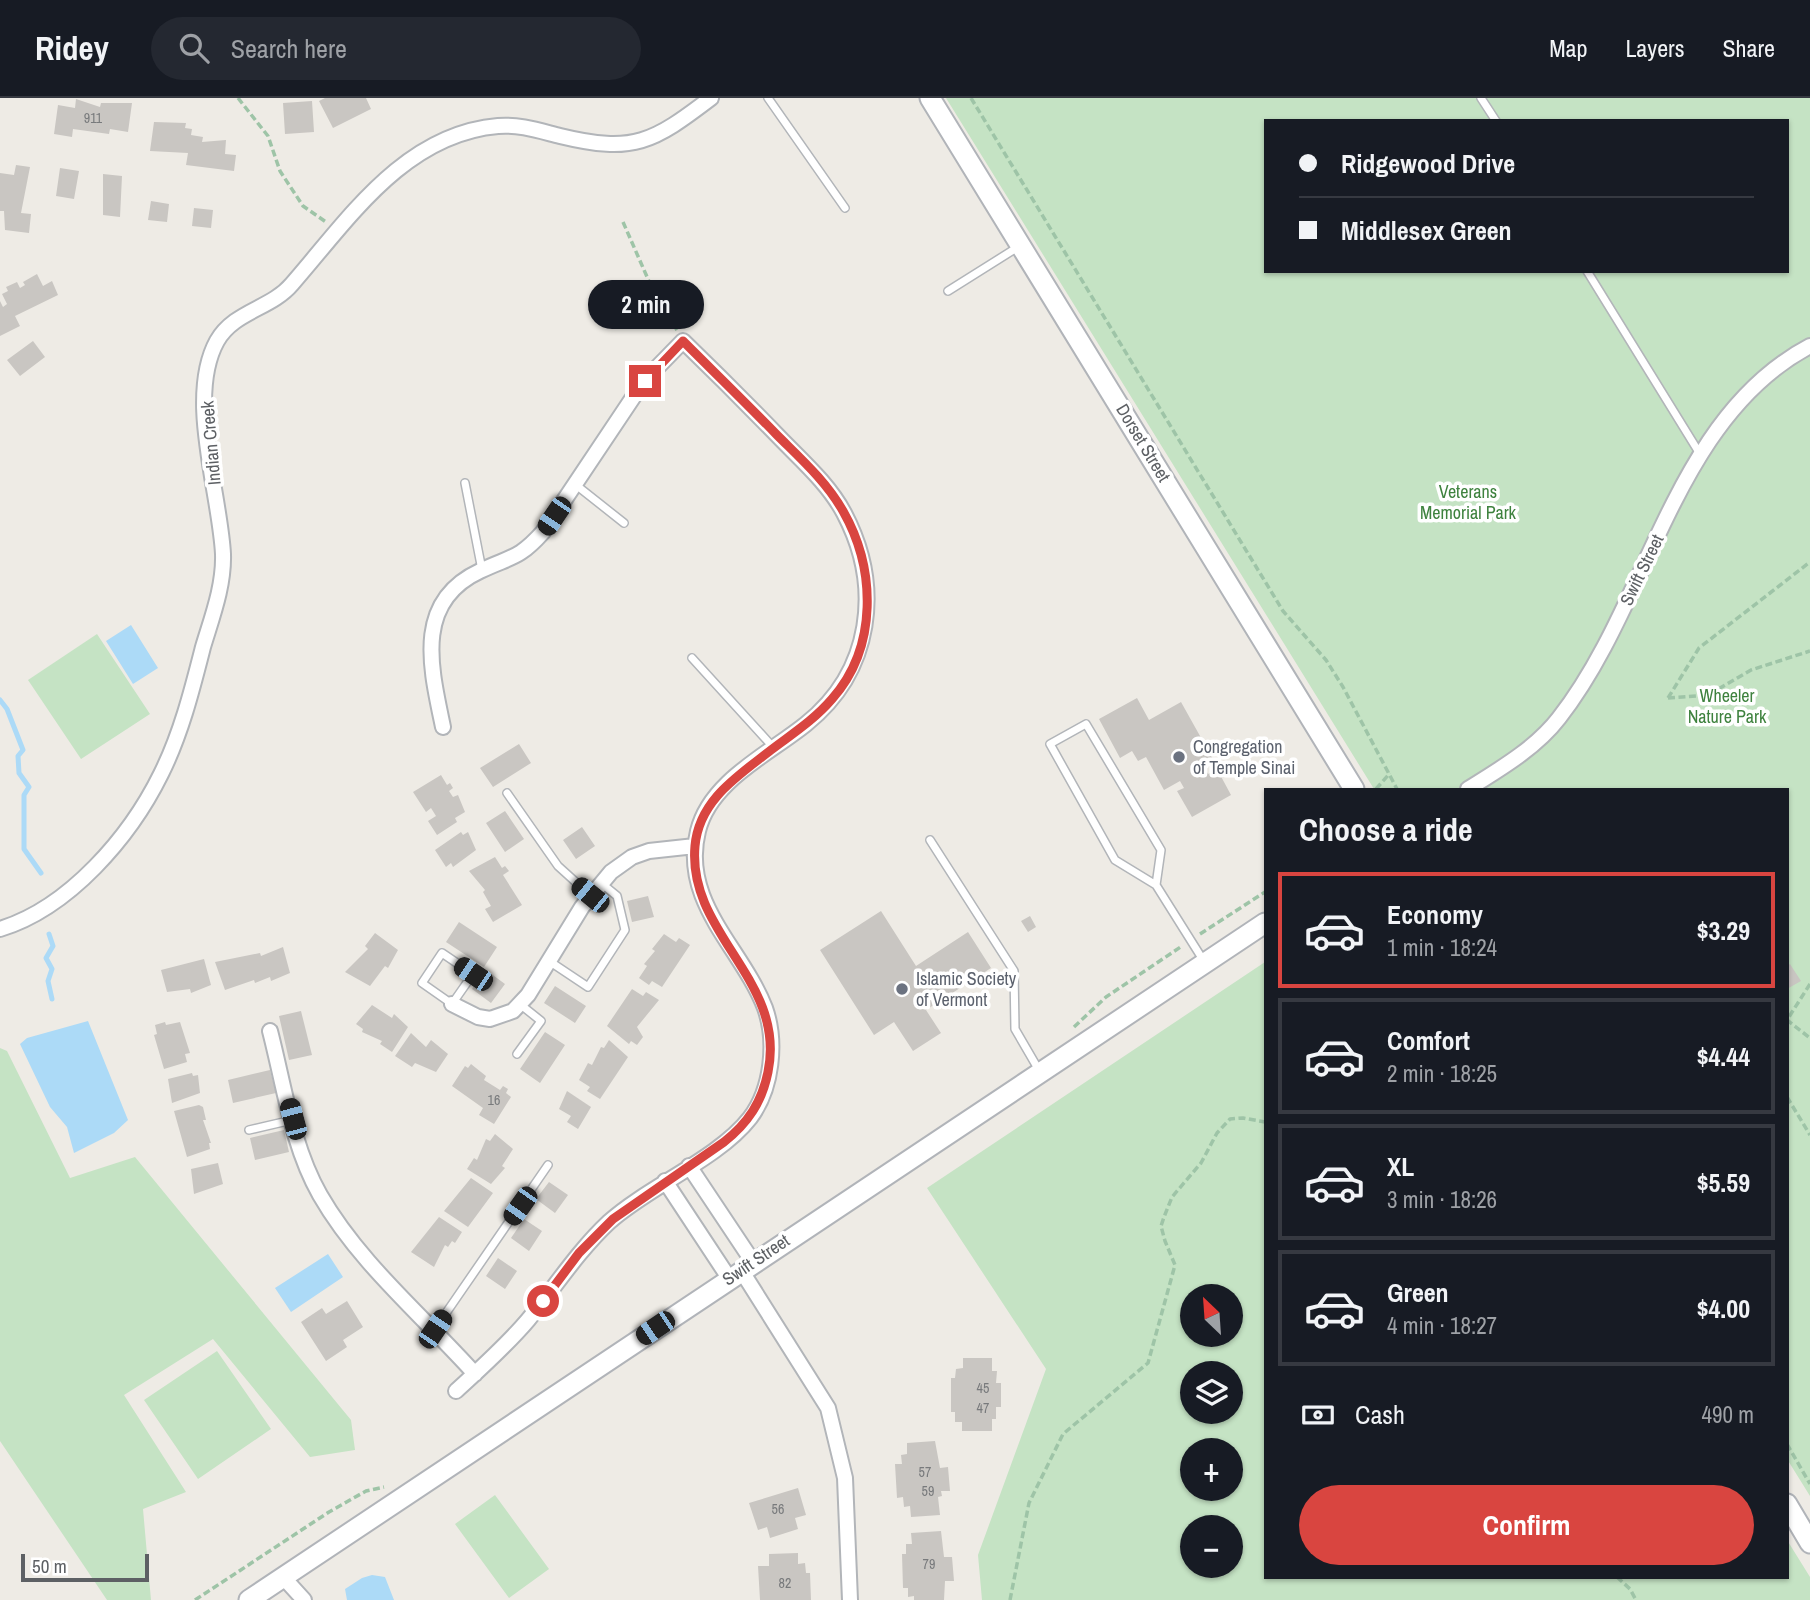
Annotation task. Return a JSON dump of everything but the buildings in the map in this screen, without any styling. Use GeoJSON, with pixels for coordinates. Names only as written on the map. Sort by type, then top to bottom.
{"type":"FeatureCollection","features":[{"type":"Feature","properties":{"kind":"street","name":"Indian Creek"},"geometry":{"type":"LineString","coordinates":[[0,929],[51,903],[88,871],[129,824],[161,774],[190,695],[222,575],[221,537],[206,427],[206,384],[213,351],[232,324],[287,291],[369,194],[429,148],[457,136],[510,126],[592,144],[632,144],[652,139],[711,98]]}},
{"type":"Feature","properties":{"kind":"street","name":"Dorset Street"},"geometry":{"type":"LineString","coordinates":[[930,98],[1353,788]]}},
{"type":"Feature","properties":{"kind":"street"},"geometry":{"type":"LineString","coordinates":[[443,727],[430,657],[433,627],[450,591],[482,570],[526,551],[576,485],[645,381],[683,341],[822,482],[844,512],[865,573],[867,616],[864,636],[851,672],[821,711],[712,801],[703,816],[695,846],[695,870],[705,905],[754,985],[764,1007],[771,1041],[767,1079],[752,1113],[737,1132],[665,1181],[596,1235],[525,1324],[456,1391]]}},
{"type":"Feature","properties":{"kind":"street","name":"Swift Street"},"geometry":{"type":"LineString","coordinates":[[1469,788],[1535,743],[1558,720],[1580,690],[1700,454],[1720,423],[1751,387],[1810,346]]}},
{"type":"Feature","properties":{"kind":"street"},"geometry":{"type":"LineString","coordinates":[[453,1004],[478,1017],[489,1019],[501,1017],[521,1005],[600,883],[632,857],[664,848],[695,846]]}},
{"type":"Feature","properties":{"kind":"street","name":"Swift Street"},"geometry":{"type":"LineString","coordinates":[[249,1600],[1264,924]]}},
{"type":"Feature","properties":{"kind":"street"},"geometry":{"type":"LineString","coordinates":[[270,1031],[303,1157],[320,1195],[355,1246],[475,1374]]}},
{"type":"Feature","properties":{"kind":"street"},"geometry":{"type":"LineString","coordinates":[[689,1166],[741,1270],[808,1373],[831,1418],[845,1478],[850,1600]]}},
{"type":"Feature","properties":{"kind":"street"},"geometry":{"type":"LineString","coordinates":[[665,1181],[741,1270]]}},
{"type":"Feature","properties":{"kind":"street"},"geometry":{"type":"LineString","coordinates":[[1789,1507],[1810,1543]]}},
{"type":"Feature","properties":{"kind":"street"},"geometry":{"type":"LineString","coordinates":[[284,1578],[304,1600]]}},
{"type":"Feature","properties":{"kind":"lane"},"geometry":{"type":"LineString","coordinates":[[768,98],[845,208]]}},
{"type":"Feature","properties":{"kind":"lane"},"geometry":{"type":"LineString","coordinates":[[1481,98],[1495,119]]}},
{"type":"Feature","properties":{"kind":"lane"},"geometry":{"type":"LineString","coordinates":[[948,291],[1021,244]]}},
{"type":"Feature","properties":{"kind":"lane"},"geometry":{"type":"LineString","coordinates":[[1588,273],[1700,454]]}},
{"type":"Feature","properties":{"kind":"lane"},"geometry":{"type":"LineString","coordinates":[[465,483],[482,570]]}},
{"type":"Feature","properties":{"kind":"lane"},"geometry":{"type":"LineString","coordinates":[[576,485],[624,523]]}},
{"type":"Feature","properties":{"kind":"lane"},"geometry":{"type":"LineString","coordinates":[[692,658],[774,748]]}},
{"type":"Feature","properties":{"kind":"lane"},"geometry":{"type":"LineString","coordinates":[[1156,885],[1161,850],[1086,724],[1050,744],[1115,860],[1156,885],[1205,963]]}},
{"type":"Feature","properties":{"kind":"lane"},"geometry":{"type":"LineString","coordinates":[[507,793],[558,866],[590,895]]}},
{"type":"Feature","properties":{"kind":"lane"},"geometry":{"type":"LineString","coordinates":[[930,840],[1014,971],[1015,1029],[1040,1073]]}},
{"type":"Feature","properties":{"kind":"lane"},"geometry":{"type":"LineString","coordinates":[[548,961],[588,987],[625,930],[617,896],[600,883]]}},
{"type":"Feature","properties":{"kind":"lane"},"geometry":{"type":"LineString","coordinates":[[442,953],[473,974],[453,1004],[422,983],[442,953]]}},
{"type":"Feature","properties":{"kind":"lane"},"geometry":{"type":"LineString","coordinates":[[517,1054],[541,1021],[521,1005]]}},
{"type":"Feature","properties":{"kind":"lane"},"geometry":{"type":"LineString","coordinates":[[249,1130],[293,1119]]}},
{"type":"Feature","properties":{"kind":"lane"},"geometry":{"type":"LineString","coordinates":[[435,1329],[548,1165]]}},
{"type":"Feature","properties":{"kind":"path"},"geometry":{"type":"LineString","coordinates":[[238,98],[268,136],[280,171],[303,205],[337,231]]}},
{"type":"Feature","properties":{"kind":"path"},"geometry":{"type":"LineString","coordinates":[[971,98],[1283,611],[1325,660],[1343,687],[1397,788]]}},
{"type":"Feature","properties":{"kind":"path"},"geometry":{"type":"LineString","coordinates":[[623,222],[655,295],[683,341]]}},
{"type":"Feature","properties":{"kind":"path"},"geometry":{"type":"LineString","coordinates":[[1807,652],[1751,670],[1708,695],[1668,698],[1699,648],[1810,562]]}},
{"type":"Feature","properties":{"kind":"path"},"geometry":{"type":"LineString","coordinates":[[1377,788],[1390,774]]}},
{"type":"Feature","properties":{"kind":"path"},"geometry":{"type":"LineString","coordinates":[[1789,1017],[1810,984]]}},
{"type":"Feature","properties":{"kind":"path"},"geometry":{"type":"LineString","coordinates":[[1789,1022],[1810,1038]]}},
{"type":"Feature","properties":{"kind":"path"},"geometry":{"type":"LineString","coordinates":[[1789,1100],[1810,1135]]}},
{"type":"Feature","properties":{"kind":"path"},"geometry":{"type":"LineString","coordinates":[[1010,1600],[1033,1492],[1063,1434],[1148,1363],[1175,1265],[1161,1226],[1172,1197],[1201,1163],[1217,1133],[1230,1119],[1264,1122]]}},
{"type":"Feature","properties":{"kind":"path"},"geometry":{"type":"LineString","coordinates":[[1789,1448],[1810,1485]]}},
{"type":"Feature","properties":{"kind":"path"},"geometry":{"type":"LineString","coordinates":[[1619,1579],[1630,1589],[1636,1600]]}},
{"type":"Feature","properties":{"kind":"green space","name":"Veterans Memorial Park"},"geometry":{"type":"Polygon","coordinates":[[[946,98],[1810,98],[1810,1496],[1789,1462],[1789,788],[1373,788],[946,98]]]}},
{"type":"Feature","properties":{"kind":"green space"},"geometry":{"type":"Polygon","coordinates":[[[97,634],[150,714],[81,759],[28,680],[97,634]]]}},
{"type":"Feature","properties":{"kind":"green space"},"geometry":{"type":"Polygon","coordinates":[[[1264,963],[1264,1579],[1789,1579],[1789,1543],[1810,1577],[1810,1600],[982,1600],[978,1555],[1046,1369],[927,1188],[1264,963]]]}},
{"type":"Feature","properties":{"kind":"green space"},"geometry":{"type":"Polygon","coordinates":[[[0,1048],[7,1051],[70,1178],[135,1157],[351,1420],[355,1450],[310,1457],[213,1339],[124,1395],[186,1492],[143,1509],[151,1600],[107,1600],[0,1441],[0,1048]]]}},
{"type":"Feature","properties":{"kind":"green space"},"geometry":{"type":"Polygon","coordinates":[[[217,1351],[271,1429],[198,1479],[144,1400],[217,1351]]]}},
{"type":"Feature","properties":{"kind":"green space"},"geometry":{"type":"Polygon","coordinates":[[[495,1495],[549,1569],[509,1598],[455,1524],[495,1495]]]}},
{"type":"Feature","properties":{"kind":"water"},"geometry":{"type":"Polygon","coordinates":[[[131,625],[158,668],[133,684],[106,641],[131,625]]]}},
{"type":"Feature","properties":{"kind":"water"},"geometry":{"type":"Polygon","coordinates":[[[88,1021],[128,1120],[114,1133],[74,1153],[67,1127],[50,1107],[20,1044],[27,1038],[88,1021]]]}},
{"type":"Feature","properties":{"kind":"water"},"geometry":{"type":"Polygon","coordinates":[[[328,1254],[343,1277],[291,1312],[275,1288],[328,1254]]]}},
{"type":"Feature","properties":{"kind":"water"},"geometry":{"type":"Polygon","coordinates":[[[372,1575],[385,1577],[394,1600],[347,1600],[345,1589],[372,1575]]]}},
{"type":"Feature","properties":{"kind":"waterway"},"geometry":{"type":"LineString","coordinates":[[0,700],[7,709],[23,750],[18,756],[19,773],[29,787],[24,795],[24,849],[41,873]]}},
{"type":"Feature","properties":{"kind":"waterway"},"geometry":{"type":"LineString","coordinates":[[49,934],[53,946],[46,958],[52,969],[48,981],[52,999]]}},
{"type":"Feature","properties":{"kind":"place","name":"Congregation of Temple Sinai"},"geometry":{"type":"Point","coordinates":[1179,757]}},
{"type":"Feature","properties":{"kind":"place","name":"Islamic Society of Vermont"},"geometry":{"type":"Point","coordinates":[902,989]}},
{"type":"Feature","properties":{"kind":"route"},"geometry":{"type":"LineString","coordinates":[[543,1301],[579,1253],[613,1219],[737,1132],[756,1107],[767,1079],[770,1024],[754,985],[705,905],[695,870],[698,831],[703,816],[722,789],[834,698],[859,654],[867,616],[865,573],[852,531],[834,497],[807,465],[683,341],[657,365],[645,381]]}},
{"type":"Feature","properties":{"kind":"park label","name":"Wheeler Nature Park"},"geometry":{"type":"Point","coordinates":[1727,706]}}]}
